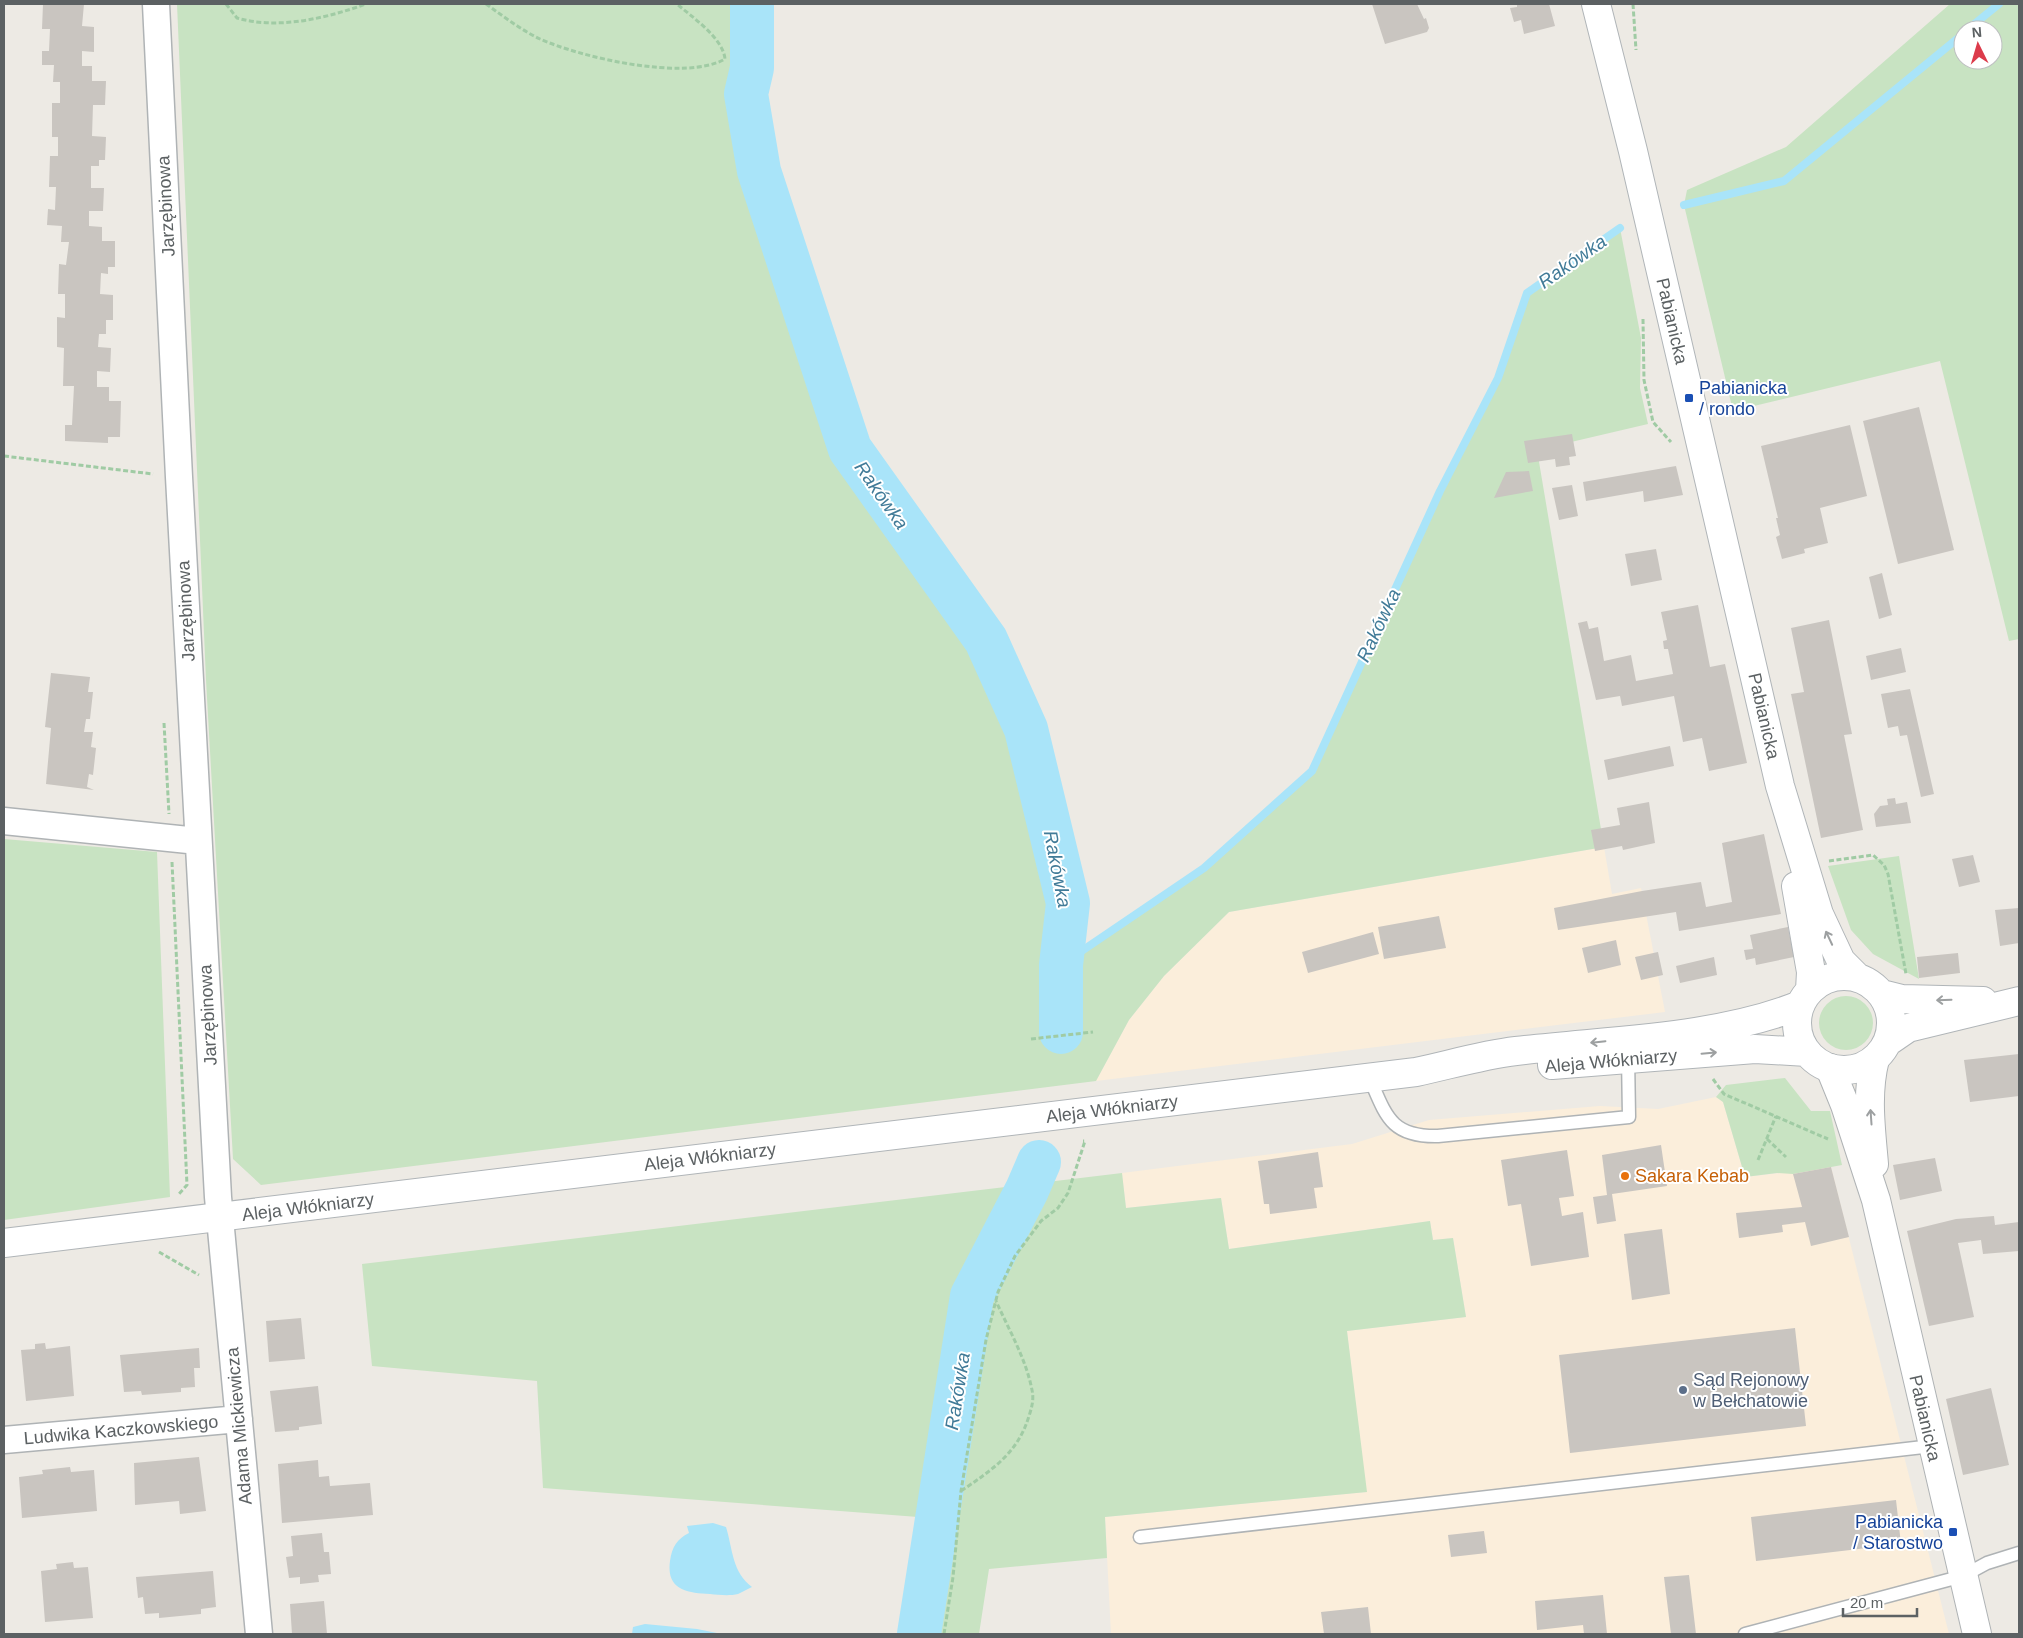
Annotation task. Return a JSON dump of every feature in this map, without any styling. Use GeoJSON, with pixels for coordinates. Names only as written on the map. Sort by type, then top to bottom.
{"type":"FeatureCollection","features":[{"type":"Feature","properties":{"kind":"main road","name":"Pabianicka"},"geometry":{"type":"LineString","coordinates":[[1596,4],[1633,151],[1780,786],[1811,972],[1805,997]]}},
{"type":"Feature","properties":{"kind":"main road","name":"Pabianicka"},"geometry":{"type":"LineString","coordinates":[[1780,786],[1819,914],[1841,961],[1857,977]]}},
{"type":"Feature","properties":{"kind":"main road"},"geometry":{"type":"LineString","coordinates":[[1882,1050],[1891,1022],[1889,1007],[1882,994],[1871,984],[1857,977],[1842,975],[1825,980],[1805,997],[1797,1022],[1800,1040],[1807,1052],[1817,1062],[1830,1068],[1844,1070],[1858,1068],[1882,1050],[1908,1028],[2015,1001]]}},
{"type":"Feature","properties":{"kind":"main road"},"geometry":{"type":"LineString","coordinates":[[1882,994],[1902,999],[2015,1001]]}},
{"type":"Feature","properties":{"kind":"main road","name":"Aleja Włókniarzy"},"geometry":{"type":"LineString","coordinates":[[1628,1049],[1697,1031],[1777,1014],[1805,997]]}},
{"type":"Feature","properties":{"kind":"main road","name":"Aleja Włókniarzy"},"geometry":{"type":"LineString","coordinates":[[4,1243],[1370,1078],[1416,1072],[1513,1052],[1628,1049],[1754,1049],[1807,1052]]}},
{"type":"Feature","properties":{"kind":"main road","name":"Pabianicka"},"geometry":{"type":"LineString","coordinates":[[1876,1200],[1870,1079],[1882,1050]]}},
{"type":"Feature","properties":{"kind":"main road","name":"Pabianicka"},"geometry":{"type":"LineString","coordinates":[[1830,1068],[1845,1105],[1876,1200],[1977,1634]]}},
{"type":"Feature","properties":{"kind":"street","name":"Jarzębinowa"},"geometry":{"type":"LineString","coordinates":[[156,4],[178,477],[220,1218]]}},
{"type":"Feature","properties":{"kind":"street"},"geometry":{"type":"LineString","coordinates":[[4,821],[198,841]]}},
{"type":"Feature","properties":{"kind":"street","name":"Adama Mickiewicza"},"geometry":{"type":"LineString","coordinates":[[220,1218],[259,1634]]}},
{"type":"Feature","properties":{"kind":"street","name":"Ludwika Kaczkowskiego"},"geometry":{"type":"LineString","coordinates":[[4,1440],[239,1419]]}},
{"type":"Feature","properties":{"kind":"lane"},"geometry":{"type":"LineString","coordinates":[[1370,1078],[1381,1108],[1388,1117],[1410,1133],[1423,1136],[1630,1117],[1628,1049]]}},
{"type":"Feature","properties":{"kind":"lane"},"geometry":{"type":"LineString","coordinates":[[1140,1537],[1932,1446]]}},
{"type":"Feature","properties":{"kind":"lane"},"geometry":{"type":"LineString","coordinates":[[1745,1634],[1963,1576],[1987,1563],[2019,1553]]}},
{"type":"Feature","properties":{"kind":"path"},"geometry":{"type":"LineString","coordinates":[[226,4],[237,18],[258,22],[335,15],[366,4]]}},
{"type":"Feature","properties":{"kind":"path"},"geometry":{"type":"LineString","coordinates":[[486,4],[537,38],[566,50],[639,65],[677,69],[704,67],[725,59],[724,52],[715,39],[677,4]]}},
{"type":"Feature","properties":{"kind":"path"},"geometry":{"type":"LineString","coordinates":[[4,456],[178,477]]}},
{"type":"Feature","properties":{"kind":"path"},"geometry":{"type":"LineString","coordinates":[[1822,862],[1873,855],[1884,865],[1891,885],[1907,980]]}},
{"type":"Feature","properties":{"kind":"path"},"geometry":{"type":"LineString","coordinates":[[1031,1038],[1093,1032]]}},
{"type":"Feature","properties":{"kind":"path"},"geometry":{"type":"LineString","coordinates":[[1713,1079],[1724,1094],[1833,1141]]}},
{"type":"Feature","properties":{"kind":"path"},"geometry":{"type":"LineString","coordinates":[[1758,1160],[1776,1116]]}},
{"type":"Feature","properties":{"kind":"path"},"geometry":{"type":"LineString","coordinates":[[1767,1139],[1786,1157]]}},
{"type":"Feature","properties":{"kind":"path"},"geometry":{"type":"LineString","coordinates":[[944,1634],[953,1577],[961,1491],[986,1340],[996,1301],[1015,1256],[1042,1221],[1058,1208],[1068,1193],[1085,1140]]}},
{"type":"Feature","properties":{"kind":"path"},"geometry":{"type":"LineString","coordinates":[[961,1491],[995,1468],[1011,1453],[1026,1427],[1033,1404],[1028,1376],[996,1301]]}},
{"type":"Feature","properties":{"kind":"shaded area"},"geometry":{"type":"Polygon","coordinates":[[[1604,847],[1612,894],[1641,888],[1665,1012],[1096,1081],[1129,1020],[1164,976],[1229,912],[1604,847]]]}},
{"type":"Feature","properties":{"kind":"shaded area"},"geometry":{"type":"Polygon","coordinates":[[[1716,1097],[1723,1102],[1745,1177],[1831,1167],[1949,1634],[1111,1634],[1105,1517],[1366,1492],[1347,1331],[1466,1317],[1453,1238],[1433,1240],[1430,1221],[1229,1249],[1221,1198],[1126,1208],[1122,1173],[1352,1144],[1429,1120],[1600,1106],[1658,1109],[1716,1097]]]}},
{"type":"Feature","properties":{"kind":"green space"},"geometry":{"type":"Polygon","coordinates":[[[177,4],[752,4],[752,68],[746,94],[759,171],[850,449],[986,640],[1026,729],[1068,903],[1062,965],[1204,868],[1312,771],[1440,491],[1498,378],[1527,293],[1620,228],[1641,338],[1640,388],[1648,424],[1537,450],[1604,847],[1229,912],[1164,976],[1129,1020],[1096,1081],[261,1185],[233,1159],[206,680],[177,4]]]}},
{"type":"Feature","properties":{"kind":"green space"},"geometry":{"type":"Polygon","coordinates":[[[1950,4],[2019,4],[2019,639],[2009,641],[1940,361],[1733,411],[1684,205],[1687,190],[1786,147],[1950,4]]]}},
{"type":"Feature","properties":{"kind":"green space"},"geometry":{"type":"Polygon","coordinates":[[[4,839],[157,852],[170,1197],[4,1220],[4,839]]]}},
{"type":"Feature","properties":{"kind":"green space"},"geometry":{"type":"Polygon","coordinates":[[[1899,856],[1919,979],[1873,954],[1851,930],[1828,866],[1899,856]]]}},
{"type":"Feature","properties":{"kind":"green space"},"geometry":{"type":"Polygon","coordinates":[[[1846,996],[1856,998],[1865,1004],[1871,1013],[1873,1023],[1871,1033],[1865,1042],[1856,1048],[1846,1050],[1836,1048],[1827,1042],[1821,1033],[1819,1023],[1821,1013],[1827,1004],[1836,998],[1846,996]]]}},
{"type":"Feature","properties":{"kind":"green space"},"geometry":{"type":"Polygon","coordinates":[[[1785,1078],[1811,1111],[1830,1111],[1842,1165],[1793,1174],[1777,1173],[1745,1177],[1723,1102],[1716,1097],[1726,1085],[1785,1078]]]}},
{"type":"Feature","properties":{"kind":"green space"},"geometry":{"type":"Polygon","coordinates":[[[1122,1173],[1126,1208],[1221,1198],[1229,1249],[1430,1221],[1433,1240],[1453,1238],[1466,1317],[1347,1331],[1367,1492],[1105,1517],[1107,1558],[989,1569],[979,1634],[912,1634],[931,1518],[543,1488],[537,1381],[372,1366],[362,1264],[1122,1173]]]}},
{"type":"Feature","properties":{"kind":"water"},"geometry":{"type":"Polygon","coordinates":[[[713,1523],[726,1527],[734,1560],[740,1575],[752,1587],[738,1594],[693,1593],[680,1588],[671,1578],[670,1561],[672,1552],[678,1541],[689,1533],[687,1526],[713,1523]]]}},
{"type":"Feature","properties":{"kind":"water"},"geometry":{"type":"Polygon","coordinates":[[[645,1624],[697,1629],[722,1634],[632,1634],[633,1627],[645,1624]]]}},
{"type":"Feature","properties":{"kind":"building"},"geometry":{"type":"Polygon","coordinates":[[[43,4],[84,4],[82,26],[94,27],[94,52],[82,51],[82,66],[92,66],[92,81],[106,81],[105,105],[93,105],[92,136],[106,137],[105,160],[99,160],[99,166],[91,166],[91,188],[104,188],[103,211],[89,211],[89,226],[102,227],[102,241],[115,241],[115,267],[108,267],[108,274],[101,273],[100,294],[113,295],[113,320],[106,320],[106,334],[99,334],[98,347],[111,348],[110,372],[97,371],[97,387],[109,387],[109,401],[121,401],[120,437],[108,437],[108,443],[65,441],[65,425],[72,425],[74,386],[63,386],[64,348],[57,347],[57,317],[65,318],[65,294],[58,294],[59,264],[66,265],[69,242],[61,242],[62,226],[47,225],[48,209],[55,210],[56,187],[49,187],[50,156],[58,156],[58,137],[52,137],[52,103],[60,103],[60,82],[53,82],[54,65],[42,65],[42,51],[49,51],[50,29],[42,29],[43,4]]]}},
{"type":"Feature","properties":{"kind":"building"},"geometry":{"type":"Polygon","coordinates":[[[1372,4],[1417,4],[1424,19],[1426,18],[1429,28],[1427,32],[1385,44],[1372,4]]]}},
{"type":"Feature","properties":{"kind":"building"},"geometry":{"type":"Polygon","coordinates":[[[1517,4],[1549,4],[1555,26],[1524,34],[1521,20],[1514,22],[1510,8],[1517,7],[1517,4]]]}},
{"type":"Feature","properties":{"kind":"building"},"geometry":{"type":"Polygon","coordinates":[[[1919,407],[1954,550],[1898,564],[1863,421],[1919,407]]]}},
{"type":"Feature","properties":{"kind":"building"},"geometry":{"type":"Polygon","coordinates":[[[1850,425],[1867,496],[1820,508],[1828,543],[1804,549],[1805,553],[1782,559],[1776,537],[1780,535],[1776,518],[1778,518],[1761,446],[1850,425]]]}},
{"type":"Feature","properties":{"kind":"building"},"geometry":{"type":"Polygon","coordinates":[[[1572,434],[1576,456],[1569,457],[1570,465],[1556,467],[1555,459],[1528,463],[1524,441],[1572,434]]]}},
{"type":"Feature","properties":{"kind":"building"},"geometry":{"type":"Polygon","coordinates":[[[1676,466],[1683,495],[1644,502],[1643,491],[1586,501],[1583,482],[1676,466]]]}},
{"type":"Feature","properties":{"kind":"building"},"geometry":{"type":"Polygon","coordinates":[[[1529,471],[1533,491],[1494,498],[1506,472],[1529,471]]]}},
{"type":"Feature","properties":{"kind":"building"},"geometry":{"type":"Polygon","coordinates":[[[1572,485],[1578,516],[1559,520],[1552,488],[1572,485]]]}},
{"type":"Feature","properties":{"kind":"building"},"geometry":{"type":"Polygon","coordinates":[[[1656,549],[1662,580],[1631,586],[1625,554],[1656,549]]]}},
{"type":"Feature","properties":{"kind":"building"},"geometry":{"type":"Polygon","coordinates":[[[1882,573],[1892,615],[1879,619],[1869,577],[1882,573]]]}},
{"type":"Feature","properties":{"kind":"building"},"geometry":{"type":"Polygon","coordinates":[[[1698,605],[1710,667],[1725,664],[1747,763],[1709,771],[1702,738],[1683,742],[1674,696],[1622,706],[1620,696],[1596,700],[1578,623],[1587,621],[1589,629],[1598,627],[1604,661],[1631,655],[1636,681],[1673,674],[1668,649],[1664,649],[1663,641],[1667,640],[1661,612],[1698,605]]]}},
{"type":"Feature","properties":{"kind":"building"},"geometry":{"type":"Polygon","coordinates":[[[1829,620],[1852,734],[1844,735],[1863,830],[1821,838],[1791,694],[1804,692],[1791,628],[1829,620]]]}},
{"type":"Feature","properties":{"kind":"building"},"geometry":{"type":"Polygon","coordinates":[[[1901,648],[1906,672],[1871,680],[1866,656],[1901,648]]]}},
{"type":"Feature","properties":{"kind":"building"},"geometry":{"type":"Polygon","coordinates":[[[51,673],[90,677],[88,692],[93,692],[90,719],[86,719],[84,732],[93,732],[91,747],[96,748],[93,775],[89,774],[87,787],[94,790],[46,784],[51,728],[45,727],[51,673]]]}},
{"type":"Feature","properties":{"kind":"building"},"geometry":{"type":"Polygon","coordinates":[[[1910,689],[1934,794],[1921,797],[1907,735],[1900,736],[1898,726],[1888,728],[1881,694],[1910,689]]]}},
{"type":"Feature","properties":{"kind":"building"},"geometry":{"type":"Polygon","coordinates":[[[1670,746],[1674,766],[1608,780],[1604,760],[1670,746]]]}},
{"type":"Feature","properties":{"kind":"building"},"geometry":{"type":"Polygon","coordinates":[[[1895,798],[1896,804],[1907,802],[1911,823],[1876,827],[1874,814],[1880,806],[1888,805],[1887,799],[1895,798]]]}},
{"type":"Feature","properties":{"kind":"building"},"geometry":{"type":"Polygon","coordinates":[[[1649,802],[1655,843],[1623,850],[1622,846],[1595,851],[1591,830],[1620,825],[1617,808],[1649,802]]]}},
{"type":"Feature","properties":{"kind":"building"},"geometry":{"type":"Polygon","coordinates":[[[1764,834],[1781,914],[1679,931],[1676,912],[1558,930],[1554,908],[1642,891],[1701,882],[1706,907],[1732,902],[1722,843],[1764,834]]]}},
{"type":"Feature","properties":{"kind":"building"},"geometry":{"type":"Polygon","coordinates":[[[1973,855],[1980,882],[1959,887],[1952,859],[1973,855]]]}},
{"type":"Feature","properties":{"kind":"building"},"geometry":{"type":"Polygon","coordinates":[[[2019,908],[2019,943],[2000,946],[1995,910],[2019,908]]]}},
{"type":"Feature","properties":{"kind":"building"},"geometry":{"type":"Polygon","coordinates":[[[1439,916],[1446,948],[1384,959],[1378,927],[1439,916]]]}},
{"type":"Feature","properties":{"kind":"building"},"geometry":{"type":"Polygon","coordinates":[[[1788,927],[1794,957],[1756,965],[1755,958],[1746,960],[1744,950],[1753,949],[1750,935],[1788,927]]]}},
{"type":"Feature","properties":{"kind":"building"},"geometry":{"type":"Polygon","coordinates":[[[1373,932],[1379,954],[1308,973],[1302,952],[1373,932]]]}},
{"type":"Feature","properties":{"kind":"building"},"geometry":{"type":"Polygon","coordinates":[[[1616,940],[1621,965],[1588,973],[1582,948],[1616,940]]]}},
{"type":"Feature","properties":{"kind":"building"},"geometry":{"type":"Polygon","coordinates":[[[1658,952],[1663,975],[1641,980],[1635,957],[1658,952]]]}},
{"type":"Feature","properties":{"kind":"building"},"geometry":{"type":"Polygon","coordinates":[[[1958,953],[1960,973],[1919,978],[1917,957],[1958,953]]]}},
{"type":"Feature","properties":{"kind":"building"},"geometry":{"type":"Polygon","coordinates":[[[1714,957],[1717,975],[1680,983],[1676,966],[1714,957]]]}},
{"type":"Feature","properties":{"kind":"building"},"geometry":{"type":"Polygon","coordinates":[[[2019,1054],[2019,1096],[1970,1102],[1964,1060],[2019,1054]]]}},
{"type":"Feature","properties":{"kind":"building"},"geometry":{"type":"Polygon","coordinates":[[[1661,1145],[1667,1186],[1612,1194],[1616,1221],[1597,1224],[1593,1197],[1607,1195],[1602,1155],[1661,1145]]]}},
{"type":"Feature","properties":{"kind":"building"},"geometry":{"type":"Polygon","coordinates":[[[1567,1150],[1574,1196],[1559,1198],[1562,1216],[1583,1212],[1589,1257],[1531,1266],[1521,1204],[1508,1206],[1501,1160],[1567,1150]]]}},
{"type":"Feature","properties":{"kind":"building"},"geometry":{"type":"Polygon","coordinates":[[[1318,1152],[1323,1187],[1314,1188],[1317,1208],[1270,1214],[1269,1204],[1264,1204],[1258,1161],[1318,1152]]]}},
{"type":"Feature","properties":{"kind":"building"},"geometry":{"type":"Polygon","coordinates":[[[1935,1158],[1942,1191],[1900,1200],[1893,1165],[1935,1158]]]}},
{"type":"Feature","properties":{"kind":"building"},"geometry":{"type":"Polygon","coordinates":[[[1831,1167],[1849,1237],[1811,1246],[1805,1222],[1782,1225],[1783,1232],[1739,1238],[1736,1213],[1802,1207],[1793,1174],[1831,1167]]]}},
{"type":"Feature","properties":{"kind":"building"},"geometry":{"type":"Polygon","coordinates":[[[1994,1216],[1995,1225],[2019,1222],[2019,1251],[1983,1254],[1981,1240],[1958,1243],[1974,1317],[1929,1326],[1907,1231],[1956,1219],[1994,1216]]]}},
{"type":"Feature","properties":{"kind":"building"},"geometry":{"type":"Polygon","coordinates":[[[1662,1229],[1670,1294],[1632,1300],[1624,1234],[1662,1229]]]}},
{"type":"Feature","properties":{"kind":"building"},"geometry":{"type":"Polygon","coordinates":[[[301,1318],[305,1359],[269,1362],[266,1321],[301,1318]]]}},
{"type":"Feature","properties":{"kind":"building","name":"Sąd Rejonowy w Bełchatowie"},"geometry":{"type":"Polygon","coordinates":[[[1795,1328],[1806,1426],[1570,1453],[1559,1355],[1795,1328]]]}},
{"type":"Feature","properties":{"kind":"building"},"geometry":{"type":"Polygon","coordinates":[[[45,1343],[46,1349],[70,1346],[74,1396],[26,1401],[21,1350],[35,1349],[35,1344],[45,1343]]]}},
{"type":"Feature","properties":{"kind":"building"},"geometry":{"type":"Polygon","coordinates":[[[199,1348],[200,1368],[194,1368],[195,1387],[181,1388],[181,1392],[142,1395],[141,1391],[124,1392],[120,1355],[199,1348]]]}},
{"type":"Feature","properties":{"kind":"building"},"geometry":{"type":"Polygon","coordinates":[[[318,1386],[322,1424],[299,1427],[299,1430],[275,1432],[270,1391],[318,1386]]]}},
{"type":"Feature","properties":{"kind":"building"},"geometry":{"type":"Polygon","coordinates":[[[1991,1388],[2009,1465],[1963,1475],[1946,1399],[1991,1388]]]}},
{"type":"Feature","properties":{"kind":"building"},"geometry":{"type":"Polygon","coordinates":[[[199,1457],[206,1511],[180,1514],[179,1501],[135,1505],[134,1463],[199,1457]]]}},
{"type":"Feature","properties":{"kind":"building"},"geometry":{"type":"Polygon","coordinates":[[[318,1460],[319,1477],[329,1476],[330,1486],[370,1483],[373,1515],[282,1523],[278,1464],[318,1460]]]}},
{"type":"Feature","properties":{"kind":"building"},"geometry":{"type":"Polygon","coordinates":[[[70,1467],[71,1472],[94,1470],[97,1511],[22,1518],[19,1477],[43,1474],[42,1470],[70,1467]]]}},
{"type":"Feature","properties":{"kind":"building"},"geometry":{"type":"Polygon","coordinates":[[[1896,1500],[1901,1544],[1756,1561],[1751,1517],[1896,1500]]]}},
{"type":"Feature","properties":{"kind":"building"},"geometry":{"type":"Polygon","coordinates":[[[1484,1531],[1487,1553],[1451,1557],[1448,1535],[1484,1531]]]}},
{"type":"Feature","properties":{"kind":"building"},"geometry":{"type":"Polygon","coordinates":[[[322,1533],[324,1552],[329,1552],[331,1574],[318,1575],[319,1582],[300,1584],[300,1577],[289,1578],[286,1557],[293,1556],[291,1536],[322,1533]]]}},
{"type":"Feature","properties":{"kind":"building"},"geometry":{"type":"Polygon","coordinates":[[[73,1562],[74,1568],[88,1567],[93,1618],[45,1622],[41,1571],[57,1569],[56,1564],[73,1562]]]}},
{"type":"Feature","properties":{"kind":"building"},"geometry":{"type":"Polygon","coordinates":[[[213,1571],[216,1607],[201,1609],[201,1614],[159,1618],[159,1613],[145,1614],[143,1597],[138,1598],[136,1577],[213,1571]]]}},
{"type":"Feature","properties":{"kind":"building"},"geometry":{"type":"Polygon","coordinates":[[[1689,1575],[1696,1634],[1671,1634],[1664,1577],[1689,1575]]]}},
{"type":"Feature","properties":{"kind":"building"},"geometry":{"type":"Polygon","coordinates":[[[1603,1595],[1607,1634],[1584,1634],[1583,1625],[1537,1630],[1535,1601],[1603,1595]]]}},
{"type":"Feature","properties":{"kind":"building"},"geometry":{"type":"Polygon","coordinates":[[[324,1601],[327,1634],[292,1634],[290,1604],[324,1601]]]}},
{"type":"Feature","properties":{"kind":"building"},"geometry":{"type":"Polygon","coordinates":[[[1368,1607],[1371,1634],[1324,1634],[1321,1612],[1368,1607]]]}},
{"type":"Feature","properties":{"kind":"waterway","name":"Rakówka"},"geometry":{"type":"LineString","coordinates":[[752,4],[752,68],[746,94],[759,171],[850,449],[986,640],[1026,729],[1068,903],[1061,965],[1061,1032]]}},
{"type":"Feature","properties":{"kind":"waterway"},"geometry":{"type":"LineString","coordinates":[[1979,20],[1999,4]]}},
{"type":"Feature","properties":{"kind":"waterway"},"geometry":{"type":"LineString","coordinates":[[1684,205],[1784,181],[1953,42]]}},
{"type":"Feature","properties":{"kind":"waterway","name":"Rakówka"},"geometry":{"type":"LineString","coordinates":[[1061,965],[1204,868],[1312,771],[1440,491],[1498,378],[1527,293],[1620,228]]}},
{"type":"Feature","properties":{"kind":"waterway","name":"Rakówka"},"geometry":{"type":"LineString","coordinates":[[919,1634],[972,1296],[1027,1190],[1039,1162]]}},
{"type":"Feature","properties":{"kind":"place","name":"Pabianicka / rondo"},"geometry":{"type":"Point","coordinates":[1689,398]}},
{"type":"Feature","properties":{"kind":"place","name":"Sakara Kebab"},"geometry":{"type":"Point","coordinates":[1625,1176]}},
{"type":"Feature","properties":{"kind":"place","name":"Sąd Rejonowy w Bełchatowie"},"geometry":{"type":"Point","coordinates":[1683,1390]}},
{"type":"Feature","properties":{"kind":"place","name":"Pabianicka / Starostwo"},"geometry":{"type":"Point","coordinates":[1953,1532]}}]}
